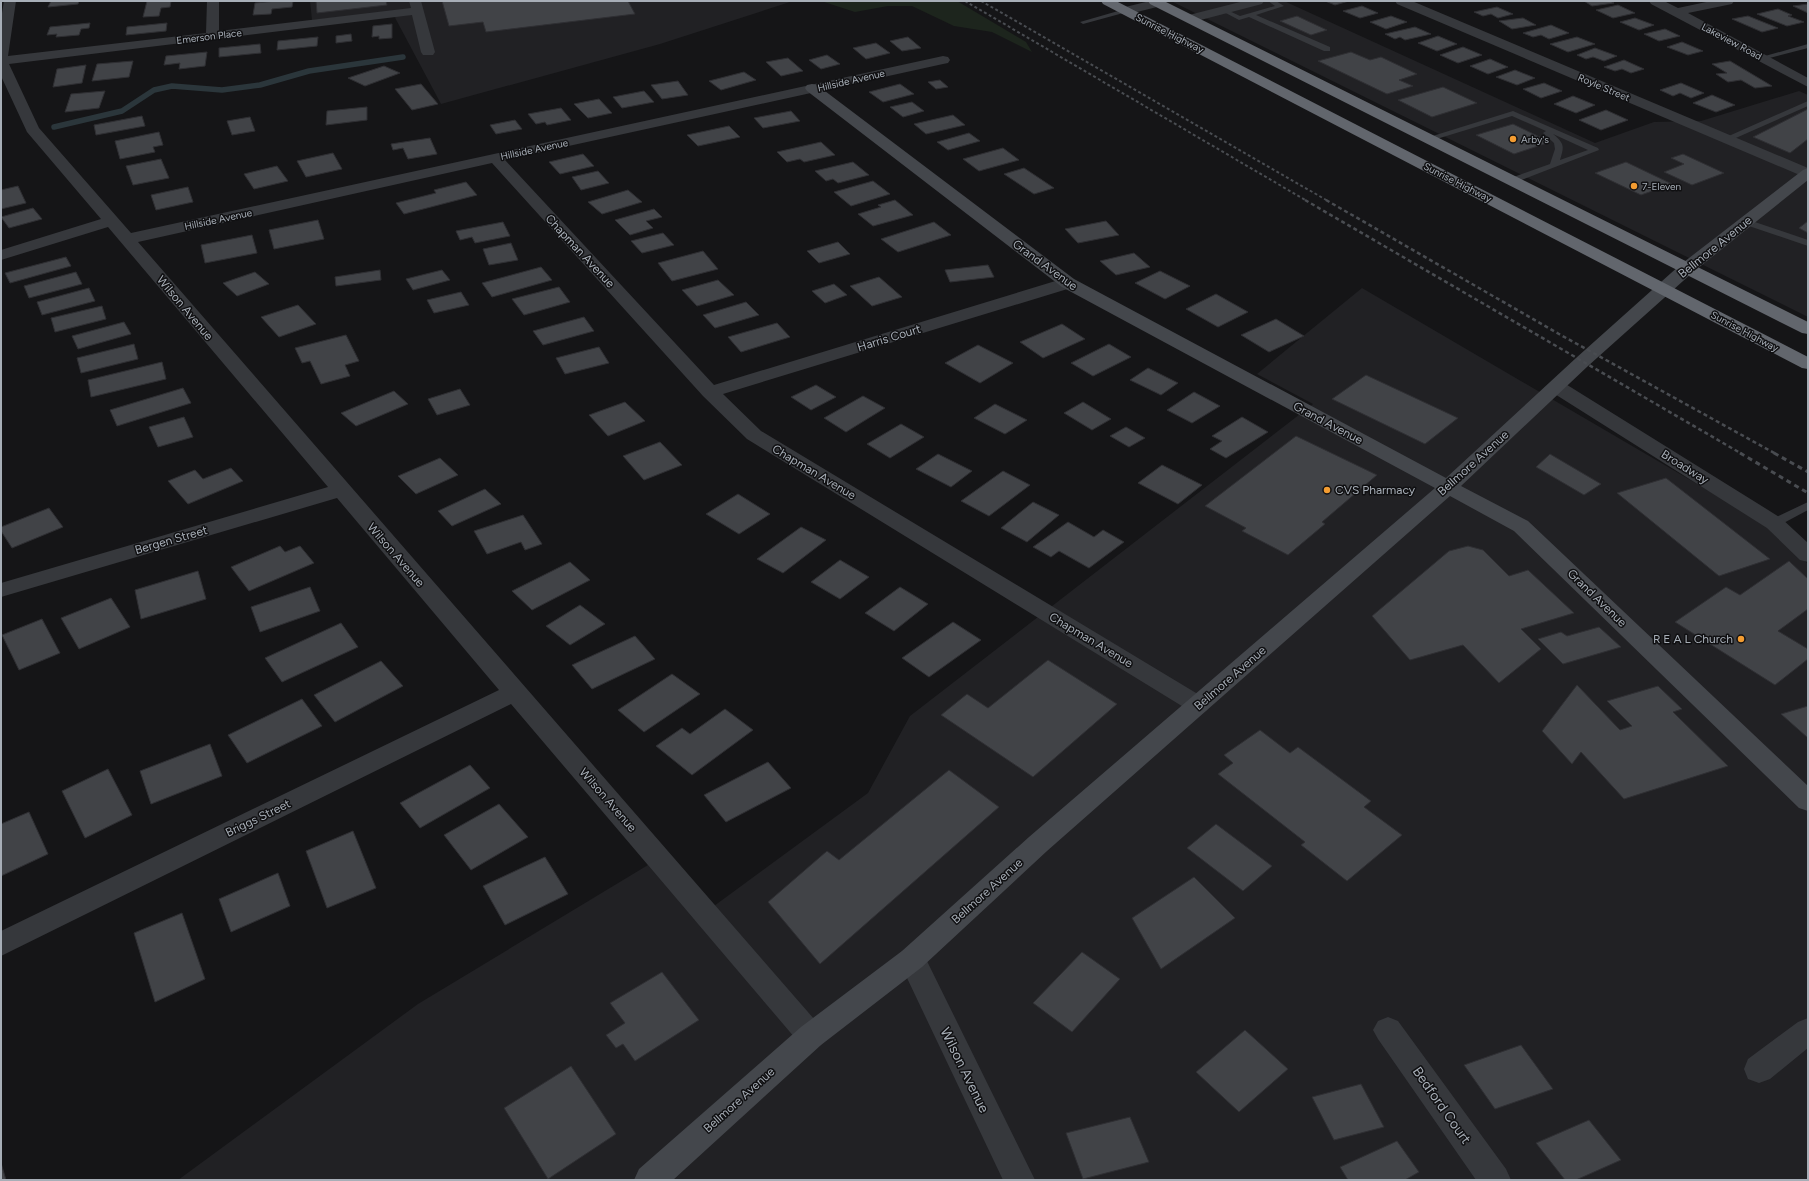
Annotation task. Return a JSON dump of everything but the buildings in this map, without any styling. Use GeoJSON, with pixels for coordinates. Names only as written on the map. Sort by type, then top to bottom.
{"type":"FeatureCollection","features":[{"type":"Feature","properties":{"kind":"highway","name":"Sunrise Highway"},"geometry":{"type":"LineString","coordinates":[[1107,1],[1808,364]]}},
{"type":"Feature","properties":{"kind":"highway","name":"Sunrise Highway"},"geometry":{"type":"LineString","coordinates":[[1156,2],[1808,329]]}},
{"type":"Feature","properties":{"kind":"main road","name":"Grand Avenue"},"geometry":{"type":"LineString","coordinates":[[812,88],[1068,283],[1521,526],[1808,801]]}},
{"type":"Feature","properties":{"kind":"main road","name":"Bellmore Avenue"},"geometry":{"type":"LineString","coordinates":[[650,1180],[810,1036],[912,959],[1038,844],[1448,486],[1557,387],[1582,362],[1686,269],[1808,173]]}},
{"type":"Feature","properties":{"kind":"street"},"geometry":{"type":"LineString","coordinates":[[212,35],[213,1]]}},
{"type":"Feature","properties":{"kind":"street"},"geometry":{"type":"LineString","coordinates":[[1189,19],[1258,1]]}},
{"type":"Feature","properties":{"kind":"street","name":"Royle Street"},"geometry":{"type":"LineString","coordinates":[[1401,1],[1808,173]]}},
{"type":"Feature","properties":{"kind":"street","name":"Lakeview Road"},"geometry":{"type":"LineString","coordinates":[[1655,1],[1806,80]]}},
{"type":"Feature","properties":{"kind":"street"},"geometry":{"type":"LineString","coordinates":[[1677,12],[1728,1]]}},
{"type":"Feature","properties":{"kind":"street"},"geometry":{"type":"LineString","coordinates":[[1125,11],[1156,2]]}},
{"type":"Feature","properties":{"kind":"street"},"geometry":{"type":"LineString","coordinates":[[1,60],[7,5]]}},
{"type":"Feature","properties":{"kind":"street"},"geometry":{"type":"LineString","coordinates":[[417,6],[428,52]]}},
{"type":"Feature","properties":{"kind":"street","name":"Emerson Place"},"geometry":{"type":"LineString","coordinates":[[1,60],[212,35],[417,6]]}},
{"type":"Feature","properties":{"kind":"street","name":"Wilson Avenue"},"geometry":{"type":"LineString","coordinates":[[1,60],[32,129],[340,490],[810,1036]]}},
{"type":"Feature","properties":{"kind":"street","name":"Hillside Avenue"},"geometry":{"type":"LineString","coordinates":[[126,239],[943,60]]}},
{"type":"Feature","properties":{"kind":"street","name":"Chapman Avenue"},"geometry":{"type":"LineString","coordinates":[[495,158],[710,392],[754,435],[1198,705]]}},
{"type":"Feature","properties":{"kind":"street"},"geometry":{"type":"LineString","coordinates":[[1,255],[112,221]]}},
{"type":"Feature","properties":{"kind":"street","name":"Harris Court"},"geometry":{"type":"LineString","coordinates":[[710,392],[1068,283]]}},
{"type":"Feature","properties":{"kind":"street","name":"Broadway"},"geometry":{"type":"LineString","coordinates":[[1557,387],[1774,523],[1808,554]]}},
{"type":"Feature","properties":{"kind":"street","name":"Bergen Street"},"geometry":{"type":"LineString","coordinates":[[1,590],[340,490]]}},
{"type":"Feature","properties":{"kind":"street","name":"Briggs Street"},"geometry":{"type":"LineString","coordinates":[[1,944],[515,692]]}},
{"type":"Feature","properties":{"kind":"street","name":"Wilson Avenue"},"geometry":{"type":"LineString","coordinates":[[912,959],[1019,1180]]}},
{"type":"Feature","properties":{"kind":"street","name":"Bedford Court"},"geometry":{"type":"LineString","coordinates":[[1388,1030],[1495,1180]]}},
{"type":"Feature","properties":{"kind":"street"},"geometry":{"type":"LineString","coordinates":[[1759,1069],[1808,1031]]}},
{"type":"Feature","properties":{"kind":"lane"},"geometry":{"type":"LineString","coordinates":[[1223,10],[1239,18],[1280,6],[1271,1]]}},
{"type":"Feature","properties":{"kind":"lane"},"geometry":{"type":"LineString","coordinates":[[1084,22],[1125,11]]}},
{"type":"Feature","properties":{"kind":"lane"},"geometry":{"type":"LineString","coordinates":[[1250,15],[1327,49]]}},
{"type":"Feature","properties":{"kind":"lane"},"geometry":{"type":"LineString","coordinates":[[1762,58],[1808,46]]}},
{"type":"Feature","properties":{"kind":"lane"},"geometry":{"type":"LineString","coordinates":[[1726,139],[1808,103]]}},
{"type":"Feature","properties":{"kind":"lane"},"geometry":{"type":"LineString","coordinates":[[1427,139],[1513,113],[1595,150],[1511,181]]}},
{"type":"Feature","properties":{"kind":"lane"},"geometry":{"type":"LineString","coordinates":[[1461,128],[1482,128],[1507,121],[1515,121],[1536,126],[1558,142],[1559,149],[1554,165]]}},
{"type":"Feature","properties":{"kind":"lane"},"geometry":{"type":"LineString","coordinates":[[1746,222],[1808,243]]}},
{"type":"Feature","properties":{"kind":"lane"},"geometry":{"type":"LineString","coordinates":[[1774,523],[1808,506]]}},
{"type":"Feature","properties":{"kind":"shaded area"},"geometry":{"type":"Polygon","coordinates":[[[310,1],[806,1],[790,2],[660,44],[441,104],[392,12],[312,20],[310,1]]]}},
{"type":"Feature","properties":{"kind":"shaded area"},"geometry":{"type":"Polygon","coordinates":[[[957,1],[1026,42],[1032,52],[992,32],[954,26],[912,6],[888,6],[855,12],[824,2],[957,1]]]}},
{"type":"Feature","properties":{"kind":"shaded area"},"geometry":{"type":"Polygon","coordinates":[[[1171,1],[1284,1],[1595,143],[1654,122],[1701,121],[1799,91],[1808,95],[1808,317],[1171,1]]]}},
{"type":"Feature","properties":{"kind":"shaded area"},"geometry":{"type":"Polygon","coordinates":[[[1362,288],[1769,526],[1808,564],[1808,1180],[178,1180],[418,1004],[648,865],[695,920],[868,793],[910,716],[1313,404],[1257,374],[1362,288]]]}},
{"type":"Feature","properties":{"kind":"waterway"},"geometry":{"type":"LineString","coordinates":[[54,127],[122,111],[154,90],[172,86],[222,90],[260,85],[309,71],[403,57]]}},
{"type":"Feature","properties":{"kind":"railway"},"geometry":{"type":"LineString","coordinates":[[965,1],[1307,201]]}},
{"type":"Feature","properties":{"kind":"railway"},"geometry":{"type":"LineString","coordinates":[[981,1],[1328,201]]}},
{"type":"Feature","properties":{"kind":"railway"},"geometry":{"type":"LineString","coordinates":[[1305,200],[1742,454]]}},
{"type":"Feature","properties":{"kind":"railway"},"geometry":{"type":"LineString","coordinates":[[1326,200],[1559,334],[1776,454]]}},
{"type":"Feature","properties":{"kind":"railway"},"geometry":{"type":"LineString","coordinates":[[1740,453],[1808,493]]}},
{"type":"Feature","properties":{"kind":"railway"},"geometry":{"type":"LineString","coordinates":[[1774,453],[1808,472]]}},
{"type":"Feature","properties":{"kind":"place","name":"Arby's"},"geometry":{"type":"Point","coordinates":[1513,139]}},
{"type":"Feature","properties":{"kind":"place","name":"7-Eleven"},"geometry":{"type":"Point","coordinates":[1634,186]}},
{"type":"Feature","properties":{"kind":"place","name":"CVS Pharmacy"},"geometry":{"type":"Point","coordinates":[1327,490]}},
{"type":"Feature","properties":{"kind":"place","name":"R E A L Church"},"geometry":{"type":"Point","coordinates":[1741,639]}}]}
